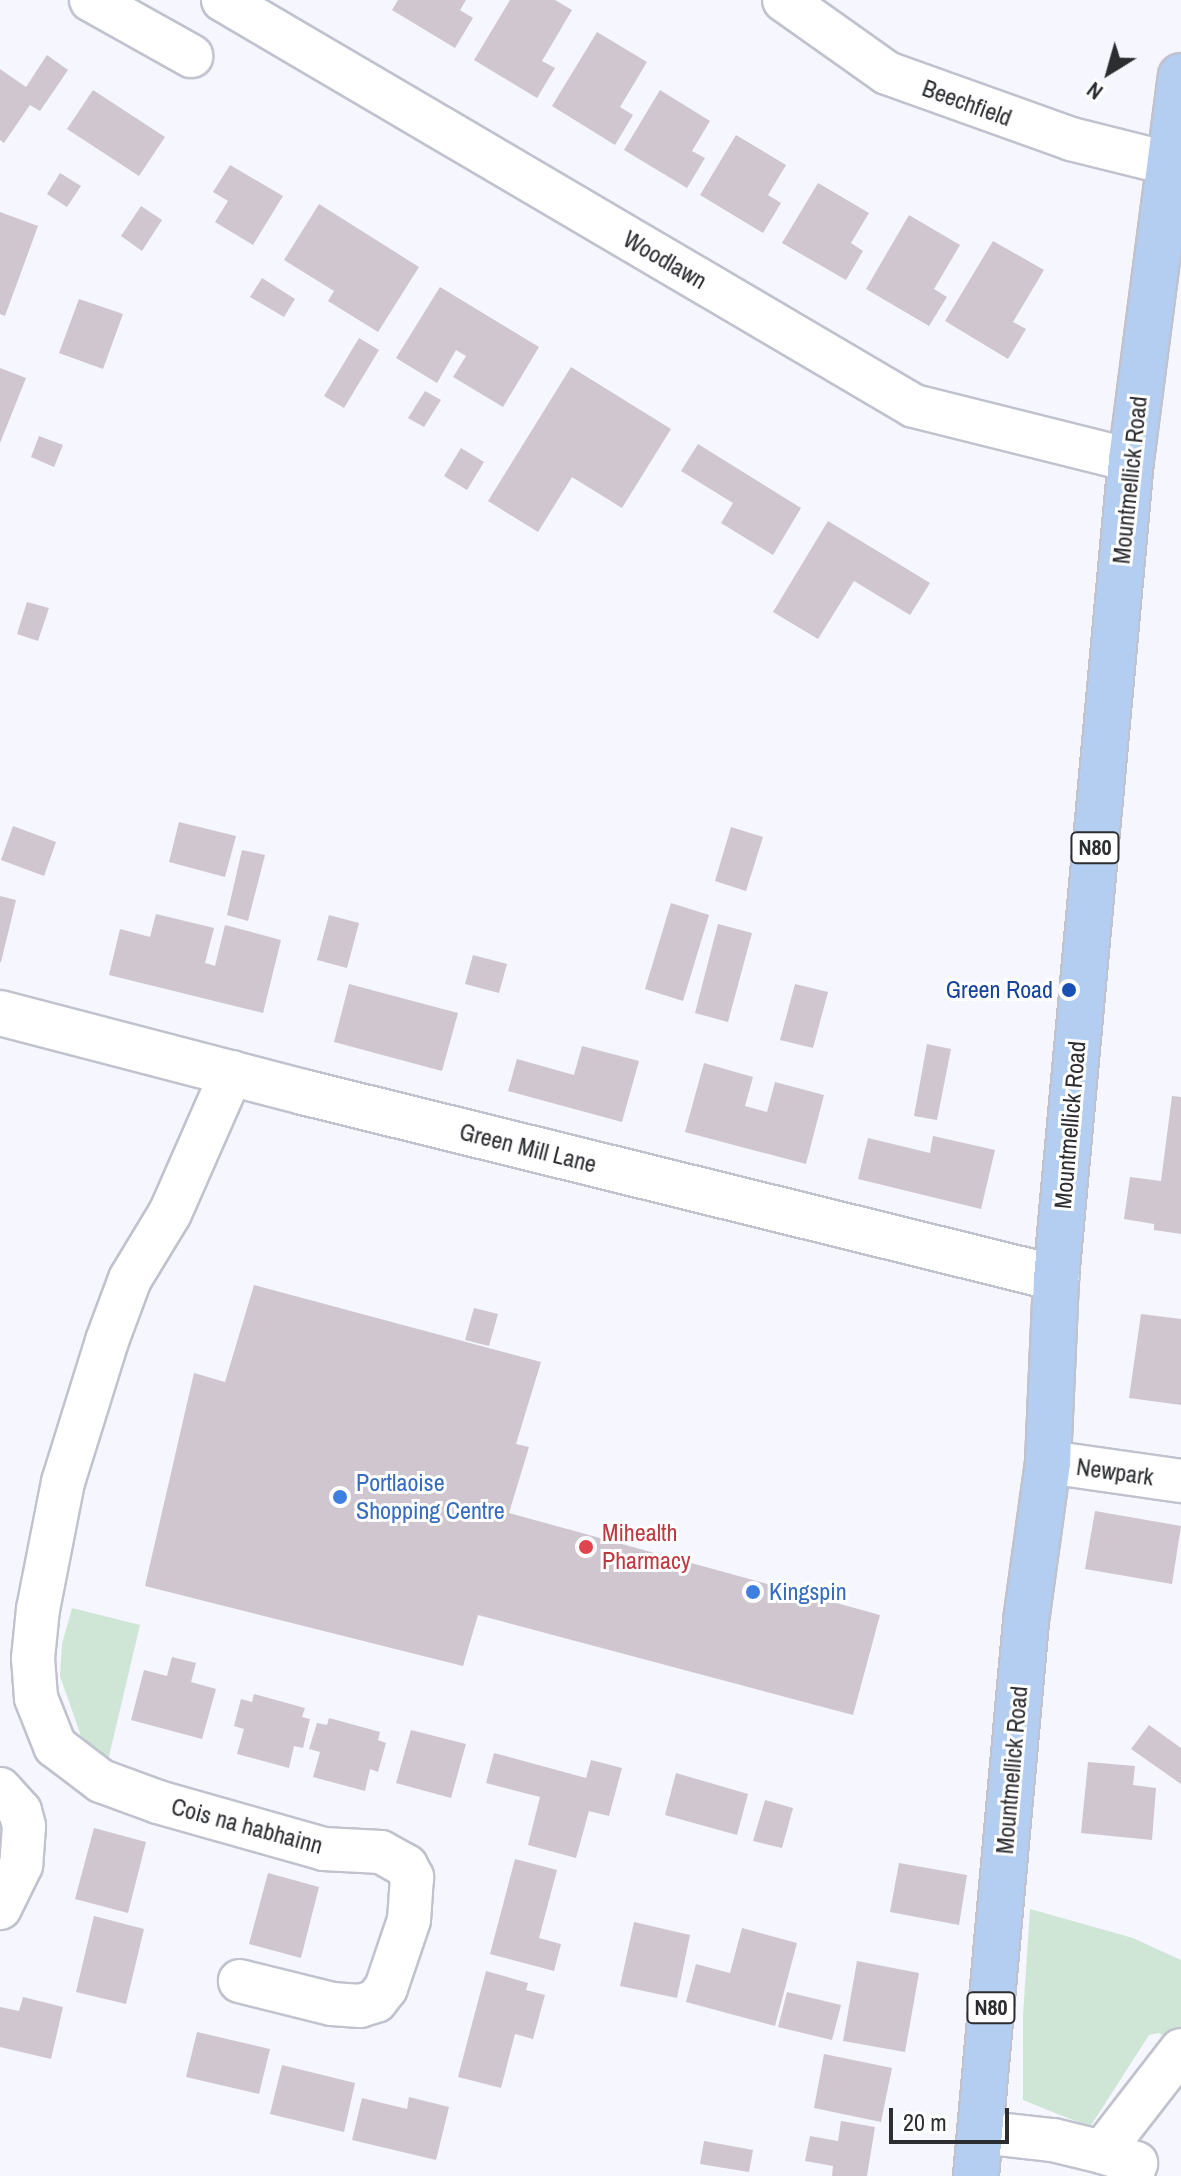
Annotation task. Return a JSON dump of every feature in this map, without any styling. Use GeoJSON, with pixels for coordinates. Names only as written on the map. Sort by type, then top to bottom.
{"type":"FeatureCollection","features":[{"type":"Feature","properties":{"kind":"main road","name":"Mountmellick Road"},"geometry":{"type":"LineString","coordinates":[[976,2176],[1026,1621],[1048,1462],[1056,1278],[1131,460],[1172,220],[1170,159],[1181,76]]}},
{"type":"Feature","properties":{"kind":"street"},"geometry":{"type":"LineString","coordinates":[[91,0],[191,56]]}},
{"type":"Feature","properties":{"kind":"street","name":"Woodlawn"},"geometry":{"type":"LineString","coordinates":[[223,0],[914,406],[1131,460]]}},
{"type":"Feature","properties":{"kind":"street","name":"Beechfield"},"geometry":{"type":"LineString","coordinates":[[784,0],[887,73],[1071,139],[1147,158],[1170,159]]}},
{"type":"Feature","properties":{"kind":"street","name":"Green Mill Lane"},"geometry":{"type":"LineString","coordinates":[[0,1013],[1056,1278]]}},
{"type":"Feature","properties":{"kind":"street"},"geometry":{"type":"LineString","coordinates":[[0,1908],[14,1886],[24,1845],[20,1811],[2,1789],[55,1746],[36,1698],[33,1658],[38,1609],[63,1482],[130,1279],[170,1213],[232,1072]]}},
{"type":"Feature","properties":{"kind":"street","name":"Newpark"},"geometry":{"type":"LineString","coordinates":[[1048,1462],[1181,1481]]}},
{"type":"Feature","properties":{"kind":"street","name":"Cois na habhainn"},"geometry":{"type":"LineString","coordinates":[[55,1746],[84,1770],[120,1790],[324,1849],[381,1852],[406,1866],[412,1877],[409,1920],[386,1988],[376,2001],[360,2006],[332,2004],[240,1981]]}},
{"type":"Feature","properties":{"kind":"street"},"geometry":{"type":"LineString","coordinates":[[980,2132],[1053,2140],[1117,2164],[1181,2050]]}},
{"type":"Feature","properties":{"kind":"green space"},"geometry":{"type":"Polygon","coordinates":[[[72,1608],[140,1625],[107,1765],[82,1739],[60,1676],[62,1644],[72,1608]]]}},
{"type":"Feature","properties":{"kind":"green space"},"geometry":{"type":"Polygon","coordinates":[[[1030,1909],[1133,1938],[1181,1960],[1181,2044],[1179,2047],[1159,2033],[1149,2035],[1090,2127],[1023,2100],[1023,2015],[1030,1909]]]}},
{"type":"Feature","properties":{"kind":"building"},"geometry":{"type":"Polygon","coordinates":[[[398,0],[466,0],[460,10],[473,18],[455,48],[392,10],[398,0]]]}},
{"type":"Feature","properties":{"kind":"building"},"geometry":{"type":"Polygon","coordinates":[[[510,0],[555,0],[572,10],[542,61],[555,68],[537,98],[474,60],[510,0]]]}},
{"type":"Feature","properties":{"kind":"building"},"geometry":{"type":"Polygon","coordinates":[[[597,32],[647,62],[620,107],[633,115],[615,145],[552,106],[597,32]]]}},
{"type":"Feature","properties":{"kind":"building"},"geometry":{"type":"Polygon","coordinates":[[[47,55],[68,70],[40,111],[30,105],[4,143],[0,140],[0,69],[26,87],[47,55]]]}},
{"type":"Feature","properties":{"kind":"building"},"geometry":{"type":"Polygon","coordinates":[[[93,90],[165,137],[139,176],[67,129],[93,90]]]}},
{"type":"Feature","properties":{"kind":"building"},"geometry":{"type":"Polygon","coordinates":[[[660,90],[710,121],[692,151],[705,158],[687,188],[624,150],[660,90]]]}},
{"type":"Feature","properties":{"kind":"building"},"geometry":{"type":"Polygon","coordinates":[[[736,135],[786,165],[768,195],[781,203],[763,233],[700,195],[736,135]]]}},
{"type":"Feature","properties":{"kind":"building"},"geometry":{"type":"Polygon","coordinates":[[[230,165],[283,196],[253,245],[215,222],[228,201],[213,192],[230,165]]]}},
{"type":"Feature","properties":{"kind":"building"},"geometry":{"type":"Polygon","coordinates":[[[60,173],[81,186],[67,207],[47,194],[60,173]]]}},
{"type":"Feature","properties":{"kind":"building"},"geometry":{"type":"Polygon","coordinates":[[[818,183],[869,213],[851,243],[863,251],[846,280],[782,243],[818,183]]]}},
{"type":"Feature","properties":{"kind":"building"},"geometry":{"type":"Polygon","coordinates":[[[319,204],[419,267],[378,332],[328,301],[334,291],[284,260],[319,204]]]}},
{"type":"Feature","properties":{"kind":"building"},"geometry":{"type":"Polygon","coordinates":[[[141,206],[162,220],[142,251],[121,236],[141,206]]]}},
{"type":"Feature","properties":{"kind":"building"},"geometry":{"type":"Polygon","coordinates":[[[0,212],[38,226],[5,316],[0,314],[0,212]]]}},
{"type":"Feature","properties":{"kind":"building"},"geometry":{"type":"Polygon","coordinates":[[[909,215],[960,245],[934,289],[947,297],[929,326],[866,289],[909,215]]]}},
{"type":"Feature","properties":{"kind":"building"},"geometry":{"type":"Polygon","coordinates":[[[993,241],[1044,270],[1013,322],[1026,329],[1008,359],[945,321],[993,241]]]}},
{"type":"Feature","properties":{"kind":"building"},"geometry":{"type":"Polygon","coordinates":[[[262,278],[295,299],[284,317],[250,297],[262,278]]]}},
{"type":"Feature","properties":{"kind":"building"},"geometry":{"type":"Polygon","coordinates":[[[440,287],[539,347],[503,407],[453,377],[466,356],[456,350],[437,383],[396,358],[440,287]]]}},
{"type":"Feature","properties":{"kind":"building"},"geometry":{"type":"Polygon","coordinates":[[[79,299],[123,314],[103,369],[59,353],[79,299]]]}},
{"type":"Feature","properties":{"kind":"building"},"geometry":{"type":"Polygon","coordinates":[[[359,338],[379,350],[344,408],[324,396],[359,338]]]}},
{"type":"Feature","properties":{"kind":"building"},"geometry":{"type":"Polygon","coordinates":[[[571,367],[671,429],[622,508],[572,477],[538,532],[488,501],[571,367]]]}},
{"type":"Feature","properties":{"kind":"building"},"geometry":{"type":"Polygon","coordinates":[[[0,368],[26,378],[0,443],[0,368]]]}},
{"type":"Feature","properties":{"kind":"building"},"geometry":{"type":"Polygon","coordinates":[[[425,391],[441,400],[424,427],[408,418],[425,391]]]}},
{"type":"Feature","properties":{"kind":"building"},"geometry":{"type":"Polygon","coordinates":[[[39,436],[63,445],[54,467],[31,457],[39,436]]]}},
{"type":"Feature","properties":{"kind":"building"},"geometry":{"type":"Polygon","coordinates":[[[698,444],[801,508],[773,555],[721,523],[733,503],[681,471],[698,444]]]}},
{"type":"Feature","properties":{"kind":"building"},"geometry":{"type":"Polygon","coordinates":[[[461,448],[484,462],[467,490],[444,476],[461,448]]]}},
{"type":"Feature","properties":{"kind":"building"},"geometry":{"type":"Polygon","coordinates":[[[828,521],[930,583],[910,615],[854,581],[818,639],[773,612],[828,521]]]}},
{"type":"Feature","properties":{"kind":"building"},"geometry":{"type":"Polygon","coordinates":[[[27,602],[49,608],[38,641],[17,634],[27,602]]]}},
{"type":"Feature","properties":{"kind":"building"},"geometry":{"type":"Polygon","coordinates":[[[179,822],[236,836],[225,877],[169,862],[179,822]]]}},
{"type":"Feature","properties":{"kind":"building"},"geometry":{"type":"Polygon","coordinates":[[[13,826],[56,842],[44,876],[1,860],[13,826]]]}},
{"type":"Feature","properties":{"kind":"building"},"geometry":{"type":"Polygon","coordinates":[[[731,827],[763,837],[746,891],[715,881],[731,827]]]}},
{"type":"Feature","properties":{"kind":"building"},"geometry":{"type":"Polygon","coordinates":[[[242,850],[265,855],[248,921],[227,915],[242,850]]]}},
{"type":"Feature","properties":{"kind":"building"},"geometry":{"type":"Polygon","coordinates":[[[0,896],[16,900],[1,962],[0,962],[0,896]]]}},
{"type":"Feature","properties":{"kind":"building"},"geometry":{"type":"Polygon","coordinates":[[[671,903],[709,915],[683,1001],[645,989],[671,903]]]}},
{"type":"Feature","properties":{"kind":"building"},"geometry":{"type":"Polygon","coordinates":[[[156,914],[214,928],[205,963],[215,966],[225,925],[281,940],[263,1013],[109,975],[120,929],[150,937],[156,914]]]}},
{"type":"Feature","properties":{"kind":"building"},"geometry":{"type":"Polygon","coordinates":[[[329,915],[359,923],[347,968],[317,960],[329,915]]]}},
{"type":"Feature","properties":{"kind":"building"},"geometry":{"type":"Polygon","coordinates":[[[718,924],[752,933],[728,1022],[695,1013],[718,924]]]}},
{"type":"Feature","properties":{"kind":"building"},"geometry":{"type":"Polygon","coordinates":[[[473,955],[507,964],[499,993],[465,984],[473,955]]]}},
{"type":"Feature","properties":{"kind":"building"},"geometry":{"type":"Polygon","coordinates":[[[349,984],[458,1013],[442,1071],[334,1042],[349,984]]]}},
{"type":"Feature","properties":{"kind":"building"},"geometry":{"type":"Polygon","coordinates":[[[795,984],[828,992],[813,1048],[780,1040],[795,984]]]}},
{"type":"Feature","properties":{"kind":"building"},"geometry":{"type":"Polygon","coordinates":[[[927,1044],[951,1049],[937,1120],[914,1116],[927,1044]]]}},
{"type":"Feature","properties":{"kind":"building"},"geometry":{"type":"Polygon","coordinates":[[[582,1046],[639,1061],[622,1122],[508,1091],[517,1059],[574,1075],[582,1046]]]}},
{"type":"Feature","properties":{"kind":"building"},"geometry":{"type":"Polygon","coordinates":[[[704,1063],[753,1077],[745,1106],[767,1112],[775,1082],[824,1095],[806,1164],[685,1132],[704,1063]]]}},
{"type":"Feature","properties":{"kind":"building"},"geometry":{"type":"Polygon","coordinates":[[[1172,1096],[1181,1097],[1181,1234],[1154,1230],[1154,1224],[1124,1219],[1130,1177],[1161,1181],[1172,1096]]]}},
{"type":"Feature","properties":{"kind":"building"},"geometry":{"type":"Polygon","coordinates":[[[933,1136],[995,1150],[981,1209],[858,1179],[868,1138],[930,1153],[933,1136]]]}},
{"type":"Feature","properties":{"kind":"building","name":"Portlaoise Shopping Centre"},"geometry":{"type":"Polygon","coordinates":[[[254,1285],[541,1362],[516,1444],[529,1447],[509,1513],[880,1615],[853,1715],[478,1615],[463,1666],[145,1586],[194,1373],[225,1382],[254,1285]]]}},
{"type":"Feature","properties":{"kind":"building"},"geometry":{"type":"Polygon","coordinates":[[[474,1308],[498,1314],[489,1346],[465,1340],[474,1308]]]}},
{"type":"Feature","properties":{"kind":"building"},"geometry":{"type":"Polygon","coordinates":[[[1141,1314],[1181,1319],[1181,1405],[1129,1398],[1141,1314]]]}},
{"type":"Feature","properties":{"kind":"building"},"geometry":{"type":"Polygon","coordinates":[[[1095,1511],[1181,1526],[1172,1584],[1085,1569],[1095,1511]]]}},
{"type":"Feature","properties":{"kind":"building"},"geometry":{"type":"Polygon","coordinates":[[[172,1657],[196,1663],[191,1682],[216,1689],[202,1739],[131,1720],[144,1670],[167,1676],[172,1657]]]}},
{"type":"Feature","properties":{"kind":"building"},"geometry":{"type":"Polygon","coordinates":[[[254,1694],[305,1708],[302,1717],[310,1719],[303,1748],[294,1746],[289,1768],[237,1754],[244,1729],[234,1726],[241,1699],[252,1702],[254,1694]]]}},
{"type":"Feature","properties":{"kind":"building"},"geometry":{"type":"Polygon","coordinates":[[[329,1718],[380,1732],[378,1740],[386,1743],[378,1772],[370,1769],[365,1791],[313,1777],[320,1752],[309,1749],[317,1723],[327,1725],[329,1718]]]}},
{"type":"Feature","properties":{"kind":"building"},"geometry":{"type":"Polygon","coordinates":[[[1149,1725],[1181,1748],[1181,1784],[1131,1749],[1149,1725]]]}},
{"type":"Feature","properties":{"kind":"building"},"geometry":{"type":"Polygon","coordinates":[[[411,1730],[466,1744],[451,1798],[396,1783],[411,1730]]]}},
{"type":"Feature","properties":{"kind":"building"},"geometry":{"type":"Polygon","coordinates":[[[494,1753],[586,1778],[591,1760],[622,1768],[609,1816],[589,1811],[576,1858],[528,1845],[540,1797],[486,1783],[494,1753]]]}},
{"type":"Feature","properties":{"kind":"building"},"geometry":{"type":"Polygon","coordinates":[[[1088,1762],[1135,1766],[1133,1785],[1156,1788],[1152,1840],[1081,1833],[1088,1762]]]}},
{"type":"Feature","properties":{"kind":"building"},"geometry":{"type":"Polygon","coordinates":[[[676,1773],[748,1794],[737,1835],[665,1815],[676,1773]]]}},
{"type":"Feature","properties":{"kind":"building"},"geometry":{"type":"Polygon","coordinates":[[[765,1800],[793,1808],[782,1848],[753,1841],[765,1800]]]}},
{"type":"Feature","properties":{"kind":"building"},"geometry":{"type":"Polygon","coordinates":[[[94,1828],[146,1842],[128,1913],[75,1899],[94,1828]]]}},
{"type":"Feature","properties":{"kind":"building"},"geometry":{"type":"Polygon","coordinates":[[[515,1859],[557,1870],[539,1938],[561,1944],[554,1971],[490,1954],[515,1859]]]}},
{"type":"Feature","properties":{"kind":"building"},"geometry":{"type":"Polygon","coordinates":[[[899,1863],[967,1875],[959,1925],[890,1912],[899,1863]]]}},
{"type":"Feature","properties":{"kind":"building"},"geometry":{"type":"Polygon","coordinates":[[[268,1873],[319,1887],[301,1958],[249,1944],[268,1873]]]}},
{"type":"Feature","properties":{"kind":"building"},"geometry":{"type":"Polygon","coordinates":[[[94,1916],[144,1929],[126,2004],[76,1992],[94,1916]]]}},
{"type":"Feature","properties":{"kind":"building"},"geometry":{"type":"Polygon","coordinates":[[[634,1922],[690,1935],[677,1998],[620,1986],[634,1922]]]}},
{"type":"Feature","properties":{"kind":"building"},"geometry":{"type":"Polygon","coordinates":[[[742,1928],[797,1943],[775,2026],[686,2002],[696,1964],[730,1973],[742,1928]]]}},
{"type":"Feature","properties":{"kind":"building"},"geometry":{"type":"Polygon","coordinates":[[[857,1961],[919,1973],[905,2052],[843,2041],[857,1961]]]}},
{"type":"Feature","properties":{"kind":"building"},"geometry":{"type":"Polygon","coordinates":[[[486,1971],[528,1983],[526,1990],[545,1995],[533,2039],[515,2034],[501,2088],[458,2077],[486,1971]]]}},
{"type":"Feature","properties":{"kind":"building"},"geometry":{"type":"Polygon","coordinates":[[[787,1992],[841,2005],[832,2040],[778,2027],[787,1992]]]}},
{"type":"Feature","properties":{"kind":"building"},"geometry":{"type":"Polygon","coordinates":[[[23,1997],[63,2007],[51,2059],[0,2047],[0,2007],[19,2011],[23,1997]]]}},
{"type":"Feature","properties":{"kind":"building"},"geometry":{"type":"Polygon","coordinates":[[[197,2032],[270,2049],[259,2094],[186,2077],[197,2032]]]}},
{"type":"Feature","properties":{"kind":"building"},"geometry":{"type":"Polygon","coordinates":[[[824,2054],[892,2068],[881,2122],[814,2108],[824,2054]]]}},
{"type":"Feature","properties":{"kind":"building"},"geometry":{"type":"Polygon","coordinates":[[[282,2065],[355,2083],[344,2132],[270,2114],[282,2065]]]}},
{"type":"Feature","properties":{"kind":"building"},"geometry":{"type":"Polygon","coordinates":[[[409,2097],[449,2107],[436,2160],[352,2140],[362,2098],[407,2109],[409,2097]]]}},
{"type":"Feature","properties":{"kind":"building"},"geometry":{"type":"Polygon","coordinates":[[[841,2121],[875,2127],[867,2176],[832,2176],[833,2166],[805,2161],[810,2136],[838,2141],[841,2121]]]}},
{"type":"Feature","properties":{"kind":"building"},"geometry":{"type":"Polygon","coordinates":[[[704,2141],[753,2150],[749,2172],[700,2164],[704,2141]]]}},
{"type":"Feature","properties":{"kind":"place","name":"Green Road"},"geometry":{"type":"Point","coordinates":[1069,990]}},
{"type":"Feature","properties":{"kind":"place","name":"Portlaoise Shopping Centre"},"geometry":{"type":"Point","coordinates":[340,1497]}},
{"type":"Feature","properties":{"kind":"place","name":"Mihealth Pharmacy"},"geometry":{"type":"Point","coordinates":[586,1547]}},
{"type":"Feature","properties":{"kind":"place","name":"Kingspin"},"geometry":{"type":"Point","coordinates":[753,1592]}}]}
